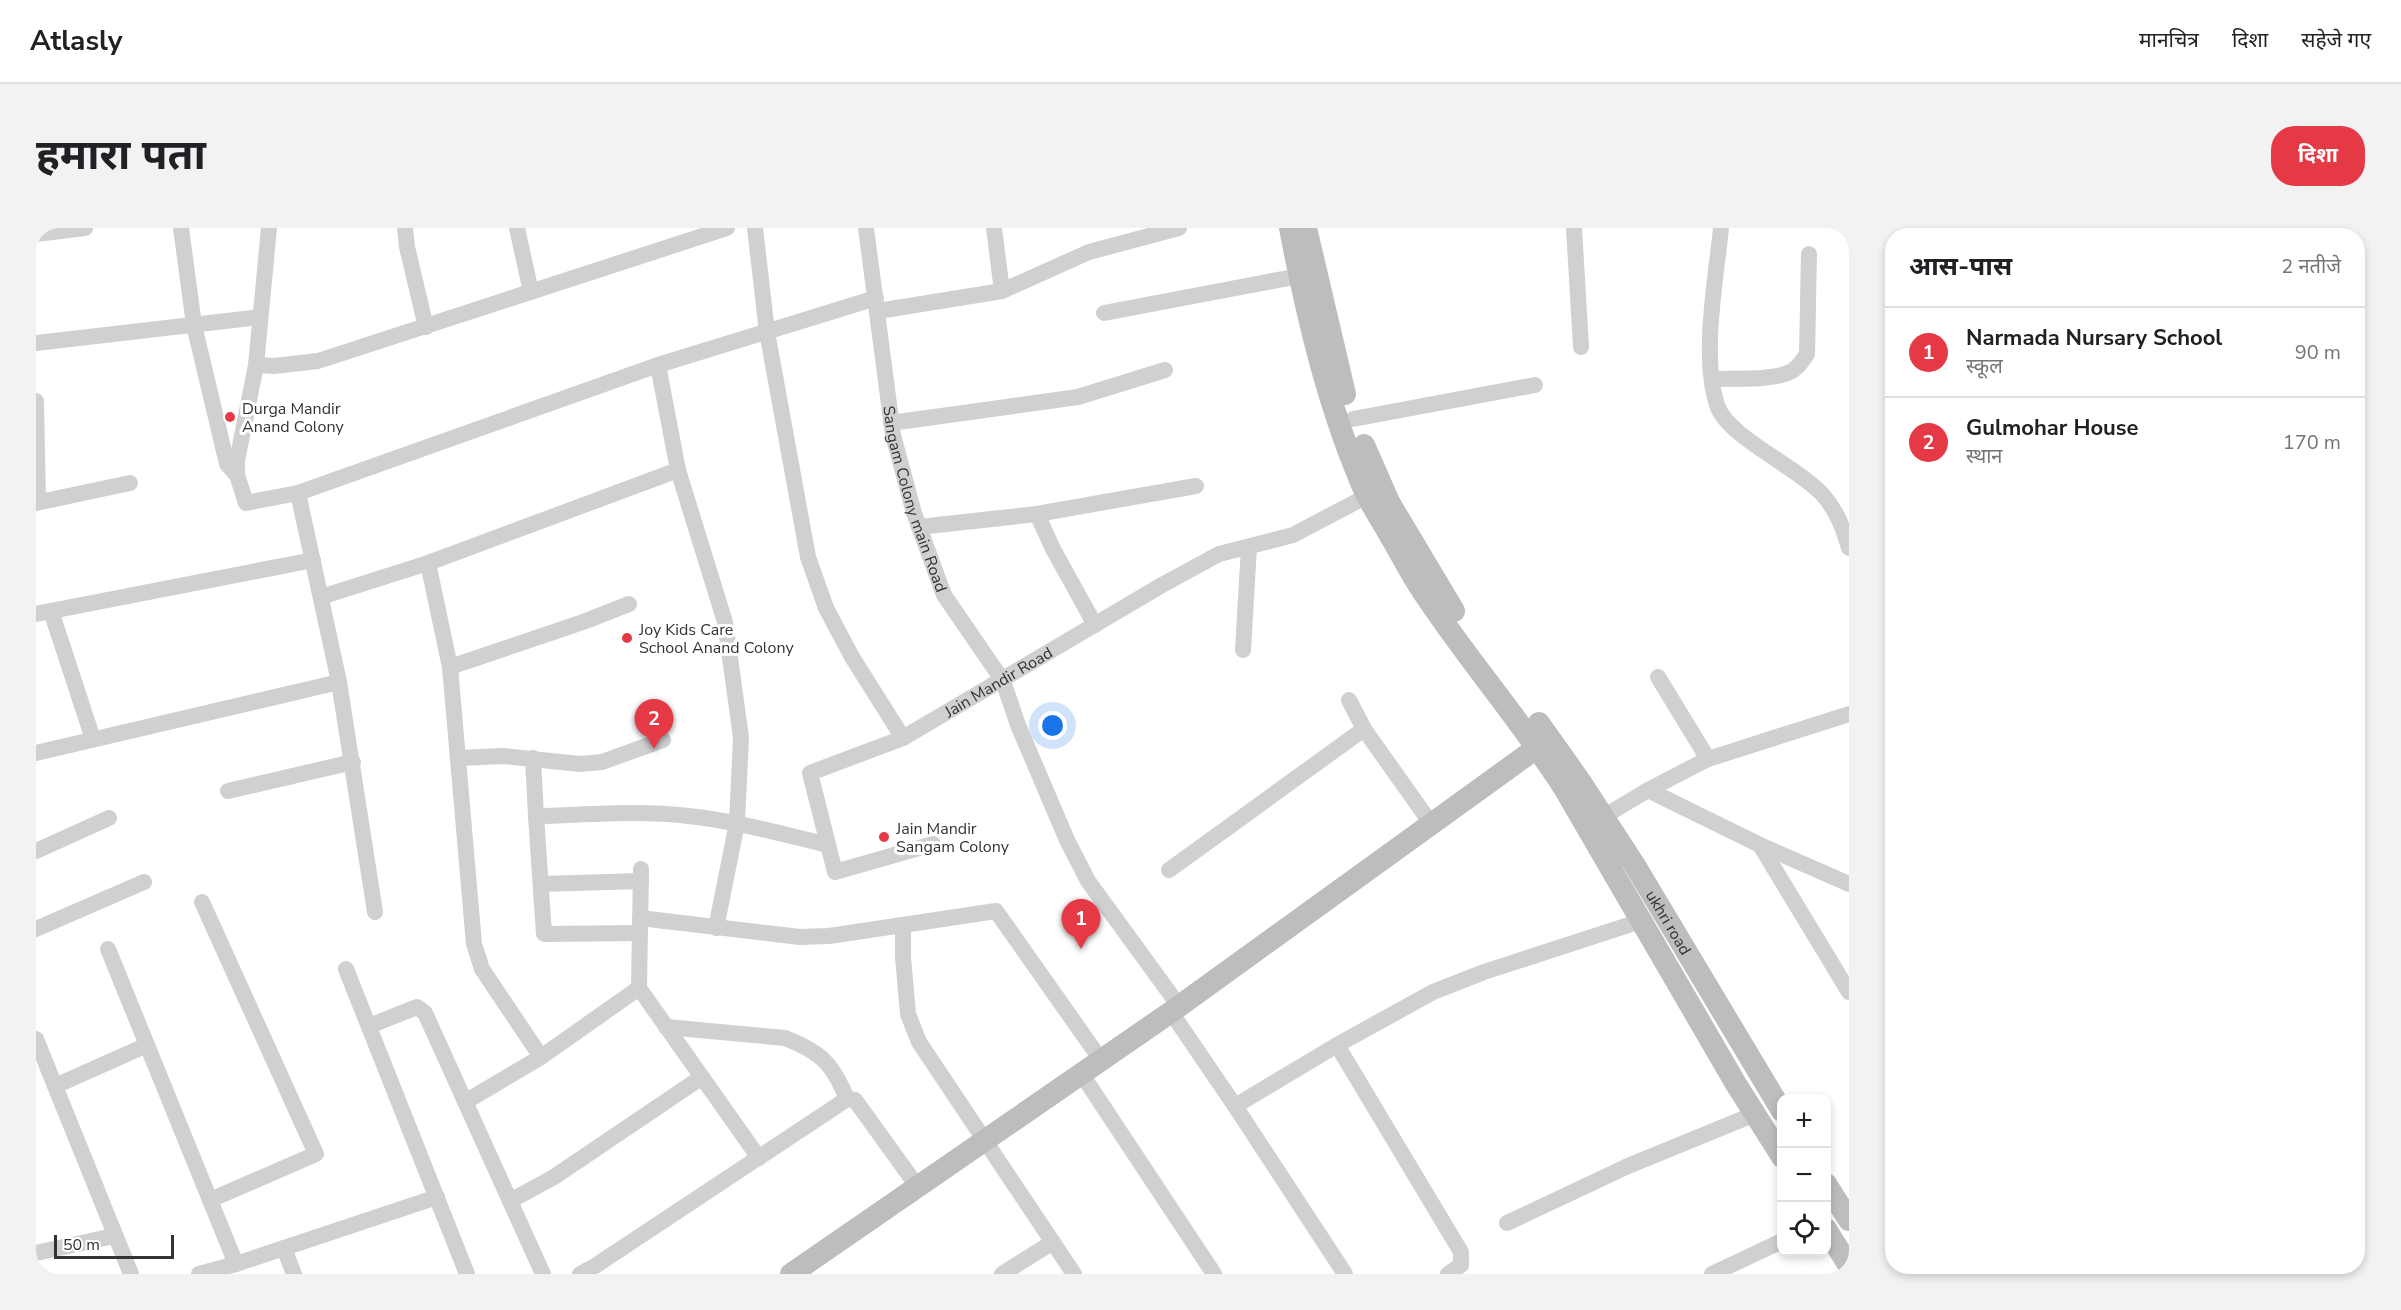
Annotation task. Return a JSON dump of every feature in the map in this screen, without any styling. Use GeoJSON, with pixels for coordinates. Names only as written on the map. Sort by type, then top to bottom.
{"type":"FeatureCollection","features":[{"type":"Feature","properties":{"kind":"street"},"geometry":{"type":"LineString","coordinates":[[36,234],[85,228]]}},
{"type":"Feature","properties":{"kind":"street"},"geometry":{"type":"LineString","coordinates":[[181,228],[194,325],[227,464],[237,475]]}},
{"type":"Feature","properties":{"kind":"street"},"geometry":{"type":"LineString","coordinates":[[268,228],[256,365],[237,461],[237,475],[246,503],[298,493],[658,365],[767,332],[877,305],[1002,291],[1089,252],[1179,228]]}},
{"type":"Feature","properties":{"kind":"street"},"geometry":{"type":"LineString","coordinates":[[405,228],[407,247],[426,327]]}},
{"type":"Feature","properties":{"kind":"street"},"geometry":{"type":"LineString","coordinates":[[517,228],[531,292]]}},
{"type":"Feature","properties":{"kind":"street"},"geometry":{"type":"LineString","coordinates":[[256,365],[274,366],[318,361],[727,228]]}},
{"type":"Feature","properties":{"kind":"street"},"geometry":{"type":"LineString","coordinates":[[755,228],[767,332],[808,557],[826,608],[852,657],[903,738]]}},
{"type":"Feature","properties":{"kind":"street","name":"Sangam Colony main Road"},"geometry":{"type":"LineString","coordinates":[[866,228],[891,423],[919,527],[944,595],[1003,681],[1018,725],[1067,840],[1088,881],[1175,1009],[1235,1106],[1345,1274]]}},
{"type":"Feature","properties":{"kind":"street"},"geometry":{"type":"LineString","coordinates":[[993,228],[1002,291]]}},
{"type":"Feature","properties":{"kind":"street"},"geometry":{"type":"LineString","coordinates":[[1290,228],[1318,353],[1340,426],[1367,496],[1421,588],[1474,663],[1544,742]]}},
{"type":"Feature","properties":{"kind":"street"},"geometry":{"type":"LineString","coordinates":[[1306,228],[1330,335],[1353,419],[1389,502],[1436,583],[1544,742],[1641,921],[1777,1149]]}},
{"type":"Feature","properties":{"kind":"street"},"geometry":{"type":"LineString","coordinates":[[1574,228],[1581,346]]}},
{"type":"Feature","properties":{"kind":"street"},"geometry":{"type":"LineString","coordinates":[[1720,228],[1710,343],[1712,379],[1717,407],[1735,431],[1791,467],[1823,495],[1839,516],[1849,548]]}},
{"type":"Feature","properties":{"kind":"street"},"geometry":{"type":"LineString","coordinates":[[1712,379],[1777,376],[1791,372],[1800,365],[1807,354],[1809,254]]}},
{"type":"Feature","properties":{"kind":"street"},"geometry":{"type":"LineString","coordinates":[[1104,313],[1299,276]]}},
{"type":"Feature","properties":{"kind":"street"},"geometry":{"type":"LineString","coordinates":[[36,343],[260,317]]}},
{"type":"Feature","properties":{"kind":"street"},"geometry":{"type":"LineString","coordinates":[[658,365],[678,470],[725,622],[741,737],[737,823],[716,928]]}},
{"type":"Feature","properties":{"kind":"street"},"geometry":{"type":"LineString","coordinates":[[891,423],[1078,396],[1165,370]]}},
{"type":"Feature","properties":{"kind":"street"},"geometry":{"type":"LineString","coordinates":[[1353,419],[1534,385]]}},
{"type":"Feature","properties":{"kind":"street"},"geometry":{"type":"LineString","coordinates":[[36,401],[37,503],[130,483]]}},
{"type":"Feature","properties":{"kind":"street"},"geometry":{"type":"LineString","coordinates":[[321,597],[428,563],[678,470]]}},
{"type":"Feature","properties":{"kind":"street"},"geometry":{"type":"LineString","coordinates":[[919,527],[1037,514],[1196,486]]}},
{"type":"Feature","properties":{"kind":"street"},"geometry":{"type":"LineString","coordinates":[[298,493],[339,682],[375,912]]}},
{"type":"Feature","properties":{"kind":"street","name":"Jain Mandir Road"},"geometry":{"type":"LineString","coordinates":[[933,844],[835,872],[810,773],[903,738],[1162,585],[1219,554],[1293,535],[1367,496]]}},
{"type":"Feature","properties":{"kind":"street"},"geometry":{"type":"LineString","coordinates":[[1037,514],[1053,549],[1095,625]]}},
{"type":"Feature","properties":{"kind":"street"},"geometry":{"type":"LineString","coordinates":[[1243,650],[1249,546]]}},
{"type":"Feature","properties":{"kind":"street"},"geometry":{"type":"LineString","coordinates":[[93,739],[43,612],[313,560]]}},
{"type":"Feature","properties":{"kind":"street"},"geometry":{"type":"LineString","coordinates":[[428,563],[450,667],[474,944],[482,969],[541,1057]]}},
{"type":"Feature","properties":{"kind":"street"},"geometry":{"type":"LineString","coordinates":[[450,667],[629,604]]}},
{"type":"Feature","properties":{"kind":"street"},"geometry":{"type":"LineString","coordinates":[[1658,677],[1708,759]]}},
{"type":"Feature","properties":{"kind":"street"},"geometry":{"type":"LineString","coordinates":[[36,753],[339,682]]}},
{"type":"Feature","properties":{"kind":"street"},"geometry":{"type":"LineString","coordinates":[[1349,700],[1364,729],[1432,825]]}},
{"type":"Feature","properties":{"kind":"street"},"geometry":{"type":"LineString","coordinates":[[1604,817],[1648,790],[1708,759],[1849,714]]}},
{"type":"Feature","properties":{"kind":"street"},"geometry":{"type":"LineString","coordinates":[[1169,870],[1364,729]]}},
{"type":"Feature","properties":{"kind":"street"},"geometry":{"type":"LineString","coordinates":[[459,758],[502,756],[580,764],[602,762],[663,740]]}},
{"type":"Feature","properties":{"kind":"street"},"geometry":{"type":"LineString","coordinates":[[791,1274],[1175,1009],[1544,742]]}},
{"type":"Feature","properties":{"kind":"street","name":"ukhri road"},"geometry":{"type":"LineString","coordinates":[[1544,742],[1604,817],[1777,1103]]}},
{"type":"Feature","properties":{"kind":"street"},"geometry":{"type":"LineString","coordinates":[[533,758],[544,934],[640,926],[716,928],[800,937],[829,936],[996,910],[1101,1060]]}},
{"type":"Feature","properties":{"kind":"street"},"geometry":{"type":"LineString","coordinates":[[228,791],[353,762]]}},
{"type":"Feature","properties":{"kind":"street"},"geometry":{"type":"LineString","coordinates":[[1648,790],[1760,845],[1849,884]]}},
{"type":"Feature","properties":{"kind":"street"},"geometry":{"type":"LineString","coordinates":[[536,816],[662,813],[737,823],[828,844]]}},
{"type":"Feature","properties":{"kind":"street"},"geometry":{"type":"LineString","coordinates":[[36,851],[109,818]]}},
{"type":"Feature","properties":{"kind":"street"},"geometry":{"type":"LineString","coordinates":[[1760,845],[1849,992]]}},
{"type":"Feature","properties":{"kind":"street"},"geometry":{"type":"LineString","coordinates":[[541,884],[641,875],[639,988],[759,1158]]}},
{"type":"Feature","properties":{"kind":"street"},"geometry":{"type":"LineString","coordinates":[[36,929],[144,882]]}},
{"type":"Feature","properties":{"kind":"street"},"geometry":{"type":"LineString","coordinates":[[202,902],[316,1154],[210,1200]]}},
{"type":"Feature","properties":{"kind":"street"},"geometry":{"type":"LineString","coordinates":[[1235,1106],[1337,1045],[1433,992],[1484,972],[1641,921]]}},
{"type":"Feature","properties":{"kind":"street"},"geometry":{"type":"LineString","coordinates":[[903,925],[908,1014],[919,1042],[1074,1274]]}},
{"type":"Feature","properties":{"kind":"street"},"geometry":{"type":"LineString","coordinates":[[108,950],[236,1264]]}},
{"type":"Feature","properties":{"kind":"street"},"geometry":{"type":"LineString","coordinates":[[346,969],[467,1274]]}},
{"type":"Feature","properties":{"kind":"street"},"geometry":{"type":"LineString","coordinates":[[465,1102],[541,1057],[639,988]]}},
{"type":"Feature","properties":{"kind":"street"},"geometry":{"type":"LineString","coordinates":[[369,1026],[417,1007],[425,1012],[543,1274]]}},
{"type":"Feature","properties":{"kind":"street"},"geometry":{"type":"LineString","coordinates":[[666,1027],[785,1038],[804,1045],[823,1057],[837,1074],[847,1099]]}},
{"type":"Feature","properties":{"kind":"street"},"geometry":{"type":"LineString","coordinates":[[36,1039],[131,1274]]}},
{"type":"Feature","properties":{"kind":"street"},"geometry":{"type":"LineString","coordinates":[[55,1086],[147,1045]]}},
{"type":"Feature","properties":{"kind":"street"},"geometry":{"type":"LineString","coordinates":[[1337,1045],[1461,1252],[1461,1265],[1448,1274]]}},
{"type":"Feature","properties":{"kind":"street"},"geometry":{"type":"LineString","coordinates":[[1081,1073],[1214,1274]]}},
{"type":"Feature","properties":{"kind":"street"},"geometry":{"type":"LineString","coordinates":[[510,1201],[554,1177],[702,1077]]}},
{"type":"Feature","properties":{"kind":"street"},"geometry":{"type":"LineString","coordinates":[[580,1274],[847,1099],[855,1100],[918,1186]]}},
{"type":"Feature","properties":{"kind":"street"},"geometry":{"type":"LineString","coordinates":[[1508,1223],[1628,1166],[1755,1114]]}},
{"type":"Feature","properties":{"kind":"street"},"geometry":{"type":"LineString","coordinates":[[1831,1190],[1846,1211]]}},
{"type":"Feature","properties":{"kind":"street"},"geometry":{"type":"LineString","coordinates":[[199,1274],[236,1264],[437,1197]]}},
{"type":"Feature","properties":{"kind":"street"},"geometry":{"type":"LineString","coordinates":[[36,1253],[114,1236]]}},
{"type":"Feature","properties":{"kind":"street"},"geometry":{"type":"LineString","coordinates":[[1831,1236],[1849,1266]]}},
{"type":"Feature","properties":{"kind":"street"},"geometry":{"type":"LineString","coordinates":[[1002,1274],[1053,1242]]}},
{"type":"Feature","properties":{"kind":"street"},"geometry":{"type":"LineString","coordinates":[[1712,1274],[1777,1243]]}},
{"type":"Feature","properties":{"kind":"street"},"geometry":{"type":"LineString","coordinates":[[284,1248],[294,1274]]}},
{"type":"Feature","properties":{"kind":"place","name":"Durga Mandir Anand Colony"},"geometry":{"type":"Point","coordinates":[230,417]}},
{"type":"Feature","properties":{"kind":"place","name":"Joy Kids Care School Anand Colony"},"geometry":{"type":"Point","coordinates":[627,638]}},
{"type":"Feature","properties":{"kind":"place","name":"Gulmohar House"},"geometry":{"type":"Point","coordinates":[654,749]}},
{"type":"Feature","properties":{"kind":"place","name":"Jain Mandir Sangam Colony"},"geometry":{"type":"Point","coordinates":[884,837]}},
{"type":"Feature","properties":{"kind":"place","name":"Narmada Nursary School"},"geometry":{"type":"Point","coordinates":[1081,949]}}]}
